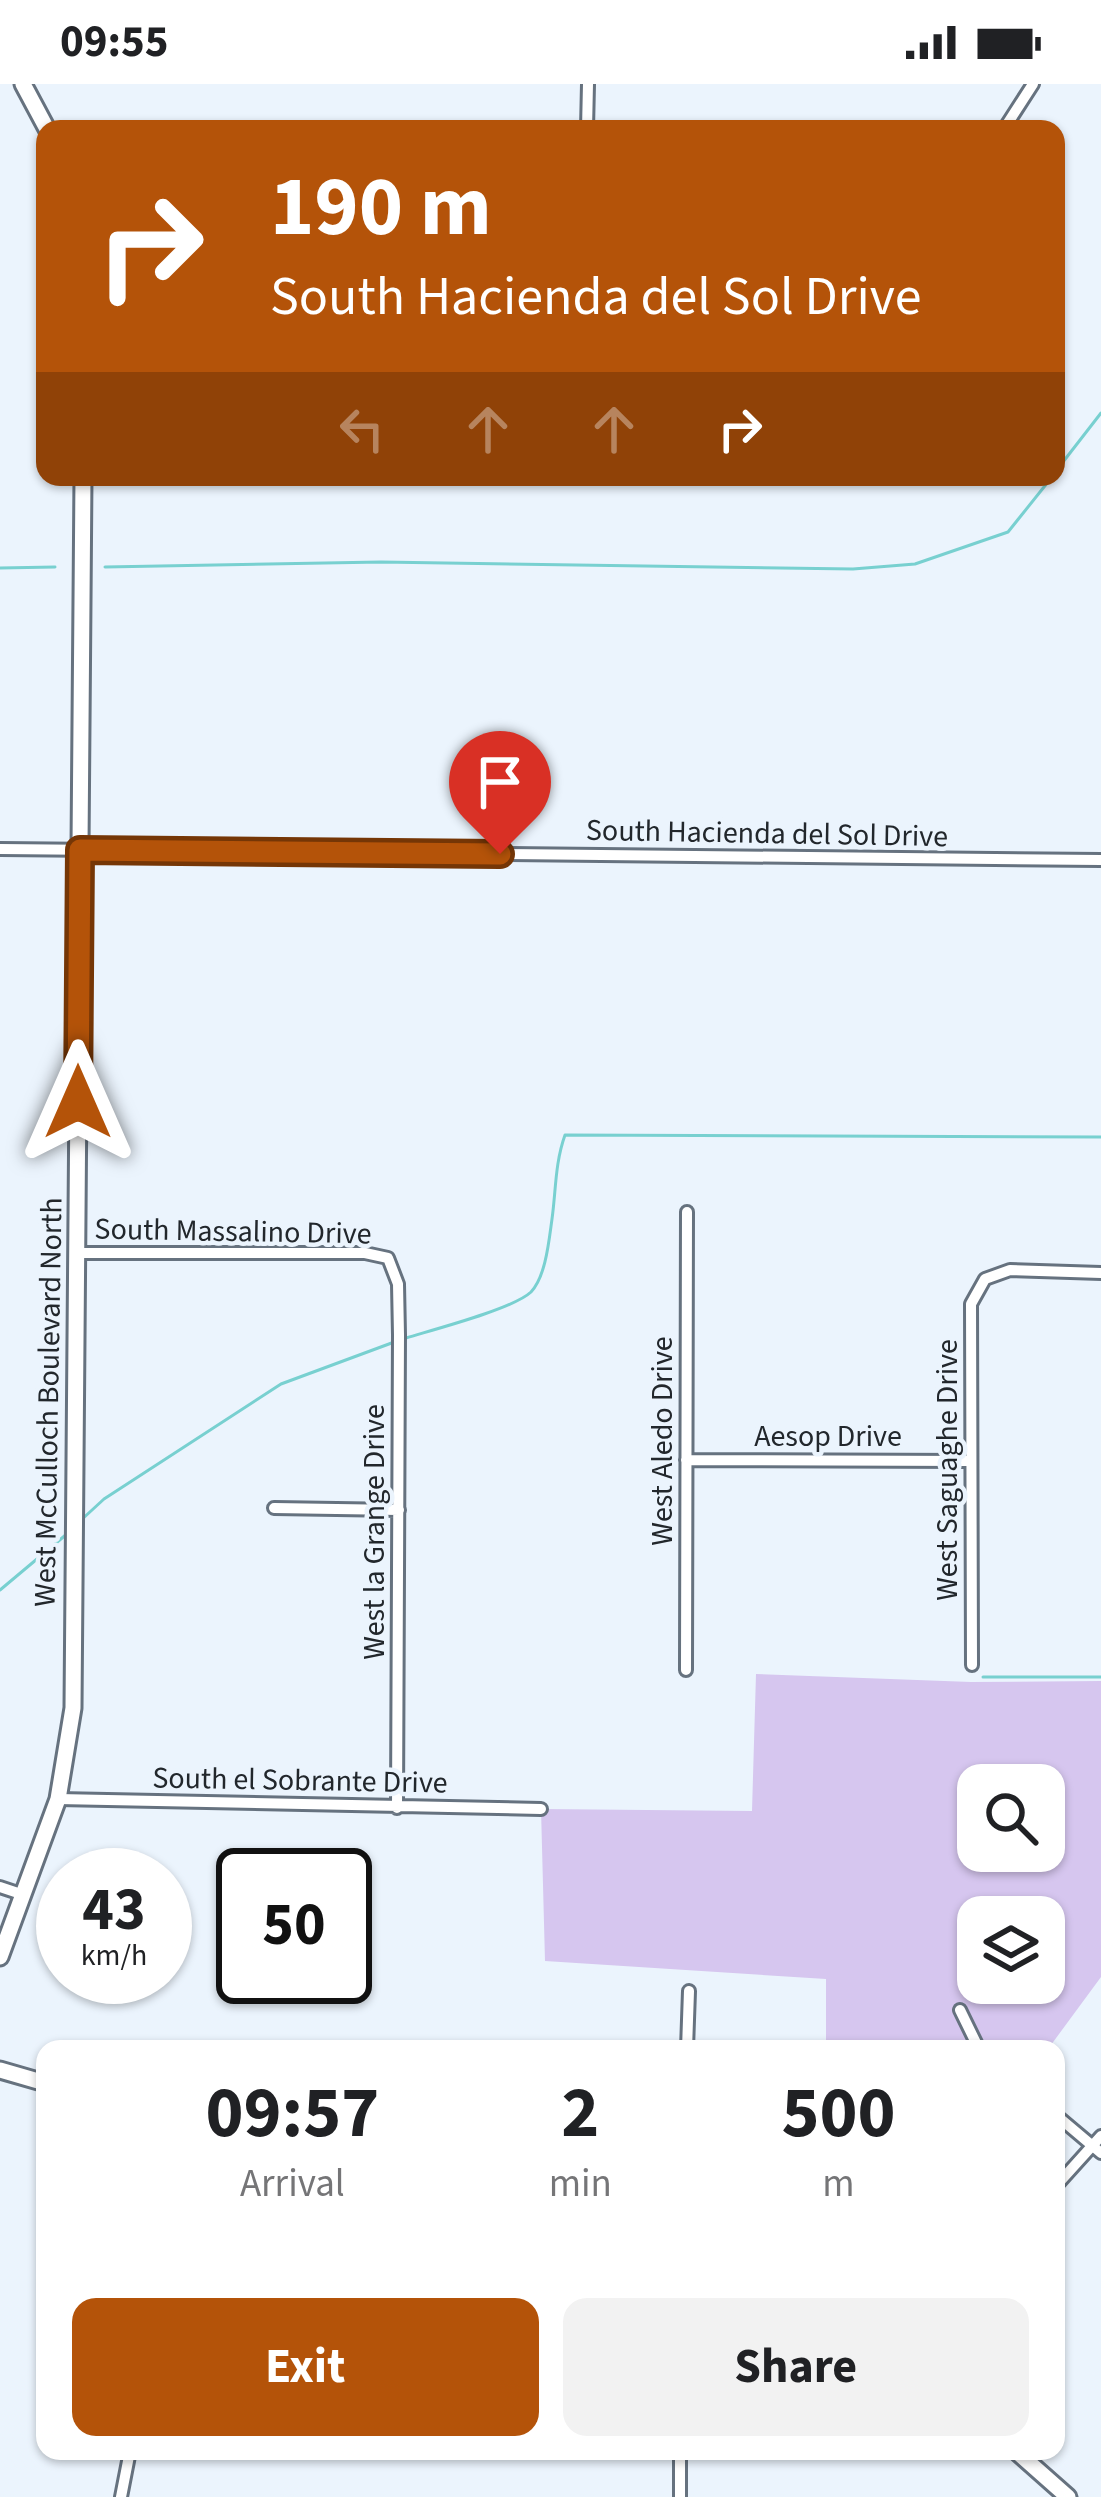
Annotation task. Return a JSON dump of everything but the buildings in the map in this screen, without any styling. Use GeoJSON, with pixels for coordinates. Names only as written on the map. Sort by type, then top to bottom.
{"type":"FeatureCollection","features":[{"type":"Feature","properties":{"kind":"main road"},"geometry":{"type":"LineString","coordinates":[[23,84],[42,120]]}},
{"type":"Feature","properties":{"kind":"main road","name":"West McCulloch Boulevard North"},"geometry":{"type":"LineString","coordinates":[[0,1957],[58,1798],[73,1708],[83,486]]}},
{"type":"Feature","properties":{"kind":"main road"},"geometry":{"type":"LineString","coordinates":[[0,2070],[36,2080]]}},
{"type":"Feature","properties":{"kind":"main road"},"geometry":{"type":"LineString","coordinates":[[1026,2460],[1068,2497]]}},
{"type":"Feature","properties":{"kind":"street"},"geometry":{"type":"LineString","coordinates":[[587,120],[588,84]]}},
{"type":"Feature","properties":{"kind":"street"},"geometry":{"type":"LineString","coordinates":[[1010,120],[1033,84]]}},
{"type":"Feature","properties":{"kind":"street","name":"South Hacienda del Sol Drive"},"geometry":{"type":"LineString","coordinates":[[0,849],[1101,860]]}},
{"type":"Feature","properties":{"kind":"street","name":"West Aledo Drive"},"geometry":{"type":"LineString","coordinates":[[686,1670],[687,1212]]}},
{"type":"Feature","properties":{"kind":"street","name":"South Massalino Drive"},"geometry":{"type":"LineString","coordinates":[[77,1253],[365,1253],[388,1258]]}},
{"type":"Feature","properties":{"kind":"street","name":"West la Grange Drive"},"geometry":{"type":"LineString","coordinates":[[388,1258],[398,1284],[397,1808]]}},
{"type":"Feature","properties":{"kind":"street","name":"West Saguaghe Drive"},"geometry":{"type":"LineString","coordinates":[[972,1665],[971,1304],[985,1280],[1010,1270],[1101,1274]]}},
{"type":"Feature","properties":{"kind":"street","name":"Aesop Drive"},"geometry":{"type":"LineString","coordinates":[[686,1460],[969,1461]]}},
{"type":"Feature","properties":{"kind":"street"},"geometry":{"type":"LineString","coordinates":[[274,1508],[399,1510]]}},
{"type":"Feature","properties":{"kind":"street","name":"South el Sobrante Drive"},"geometry":{"type":"LineString","coordinates":[[58,1798],[541,1808]]}},
{"type":"Feature","properties":{"kind":"street"},"geometry":{"type":"LineString","coordinates":[[0,1887],[23,1895]]}},
{"type":"Feature","properties":{"kind":"street"},"geometry":{"type":"LineString","coordinates":[[687,2040],[689,1990]]}},
{"type":"Feature","properties":{"kind":"street"},"geometry":{"type":"LineString","coordinates":[[960,2010],[975,2040]]}},
{"type":"Feature","properties":{"kind":"street"},"geometry":{"type":"LineString","coordinates":[[1065,2121],[1098,2145],[1065,2177]]}},
{"type":"Feature","properties":{"kind":"street"},"geometry":{"type":"LineString","coordinates":[[121,2497],[128,2460]]}},
{"type":"Feature","properties":{"kind":"street"},"geometry":{"type":"LineString","coordinates":[[680,2460],[680,2497]]}},
{"type":"Feature","properties":{"kind":"shaded area"},"geometry":{"type":"Polygon","coordinates":[[[756,1674],[971,1682],[1101,1681],[1101,1977],[1055,2040],[826,2040],[826,1979],[545,1961],[541,1809],[752,1811],[756,1674]]]}},
{"type":"Feature","properties":{"kind":"waterway"},"geometry":{"type":"LineString","coordinates":[[1065,459],[1101,413]]}},
{"type":"Feature","properties":{"kind":"waterway"},"geometry":{"type":"LineString","coordinates":[[105,567],[381,562],[853,569],[915,564],[1008,532],[1045,486]]}},
{"type":"Feature","properties":{"kind":"waterway"},"geometry":{"type":"LineString","coordinates":[[0,568],[55,567]]}},
{"type":"Feature","properties":{"kind":"waterway"},"geometry":{"type":"LineString","coordinates":[[406,1338],[490,1312],[531,1292],[546,1257],[565,1135],[1101,1137]]}},
{"type":"Feature","properties":{"kind":"waterway"},"geometry":{"type":"LineString","coordinates":[[79,1522],[104,1499],[281,1384],[397,1341]]}},
{"type":"Feature","properties":{"kind":"waterway"},"geometry":{"type":"LineString","coordinates":[[0,1590],[68,1533]]}},
{"type":"Feature","properties":{"kind":"waterway"},"geometry":{"type":"LineString","coordinates":[[983,1677],[1101,1677]]}},
{"type":"Feature","properties":{"kind":"route"},"geometry":{"type":"LineString","coordinates":[[78,1102],[80,850],[500,854]]}}]}
